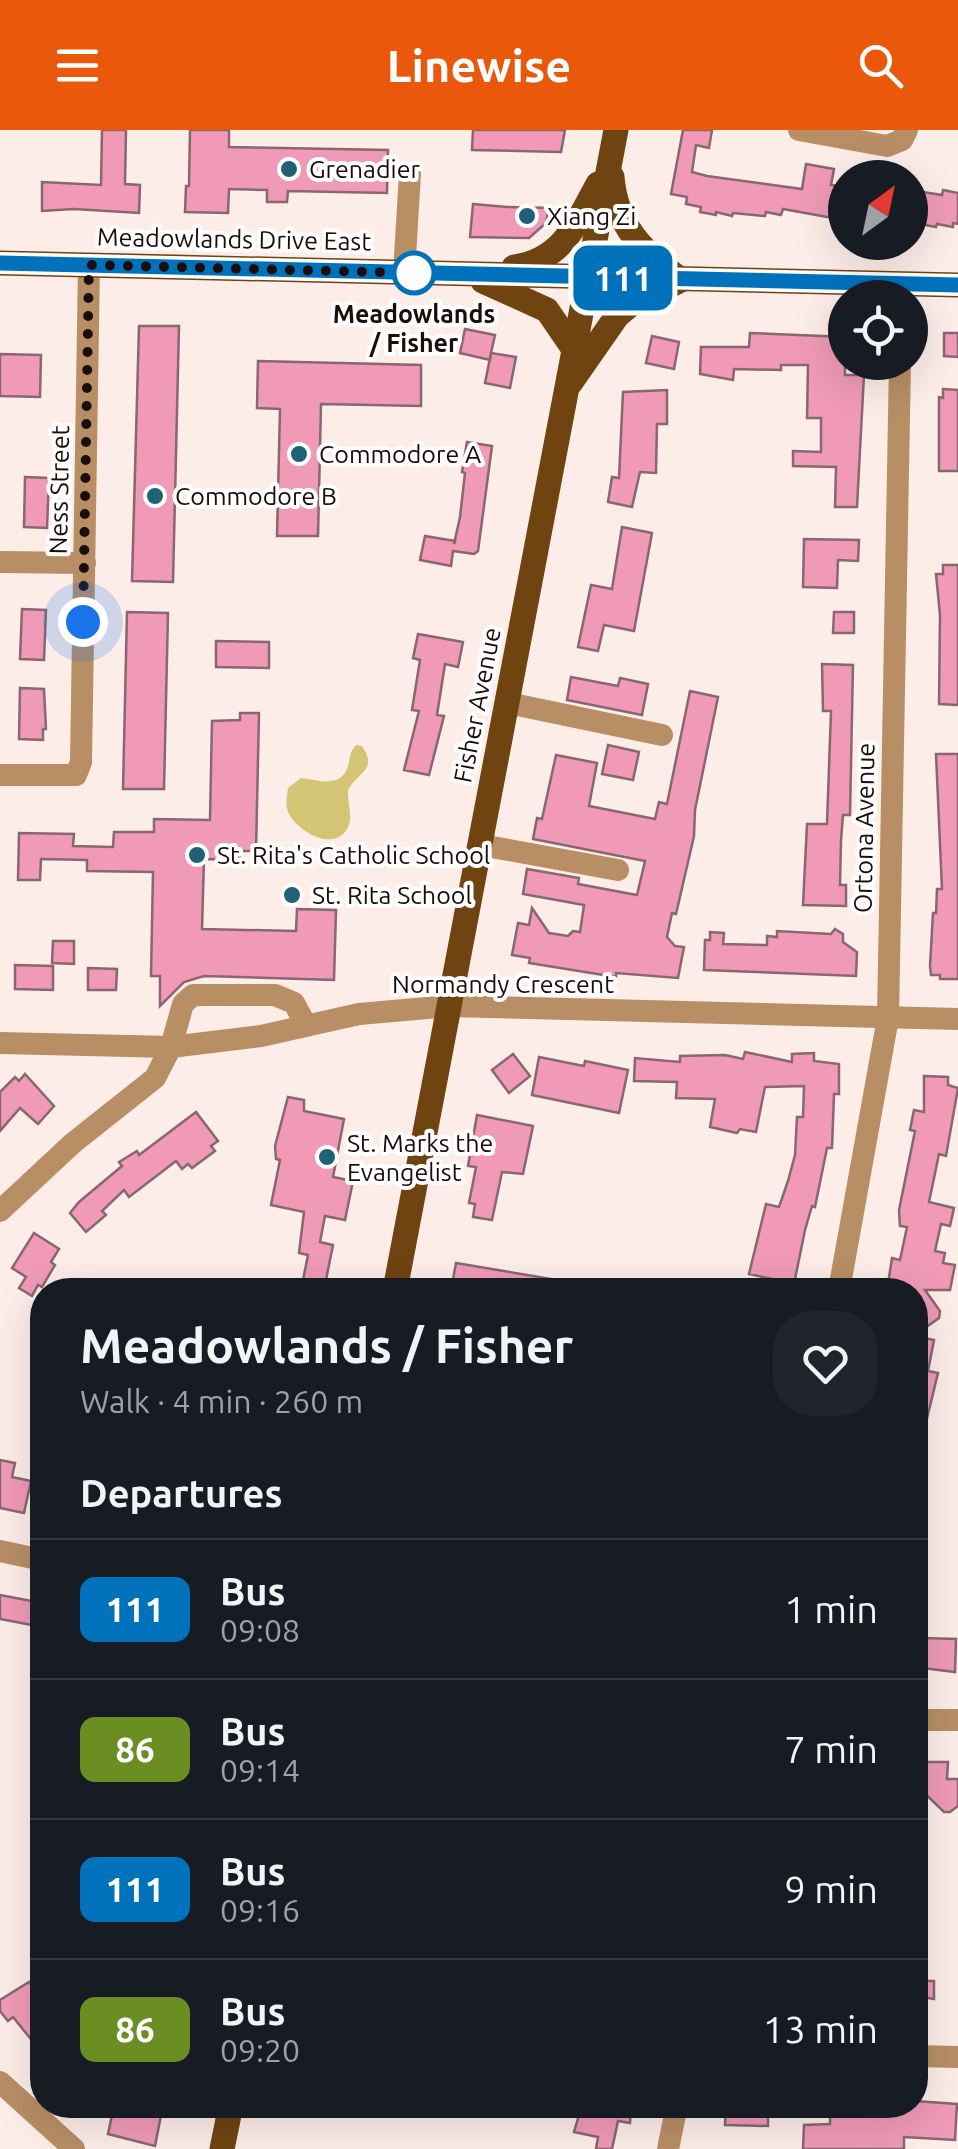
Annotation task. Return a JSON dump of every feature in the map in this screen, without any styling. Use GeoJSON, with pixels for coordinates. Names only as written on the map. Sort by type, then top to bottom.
{"type":"FeatureCollection","features":[{"type":"Feature","properties":{"kind":"main road","name":"Fisher Avenue"},"geometry":{"type":"LineString","coordinates":[[397,1278],[616,130]]}},
{"type":"Feature","properties":{"kind":"main road"},"geometry":{"type":"LineString","coordinates":[[464,274],[534,264],[545,258],[574,228],[610,161]]}},
{"type":"Feature","properties":{"kind":"main road"},"geometry":{"type":"LineString","coordinates":[[565,392],[617,316],[630,304],[681,280],[634,241],[614,196],[610,161]]}},
{"type":"Feature","properties":{"kind":"main road","name":"Meadowlands Drive East"},"geometry":{"type":"LineString","coordinates":[[0,262],[588,276],[828,287]]}},
{"type":"Feature","properties":{"kind":"main road"},"geometry":{"type":"LineString","coordinates":[[464,274],[546,310],[573,348]]}},
{"type":"Feature","properties":{"kind":"main road","name":"Meadowlands Drive East"},"geometry":{"type":"LineString","coordinates":[[928,288],[958,285]]}},
{"type":"Feature","properties":{"kind":"main road"},"geometry":{"type":"LineString","coordinates":[[222,2149],[228,2118]]}},
{"type":"Feature","properties":{"kind":"street"},"geometry":{"type":"LineString","coordinates":[[799,130],[887,146],[902,140],[908,130]]}},
{"type":"Feature","properties":{"kind":"street"},"geometry":{"type":"LineString","coordinates":[[404,273],[410,174]]}},
{"type":"Feature","properties":{"kind":"street","name":"Ness Street"},"geometry":{"type":"LineString","coordinates":[[0,776],[76,775],[80,762],[89,265]]}},
{"type":"Feature","properties":{"kind":"street","name":"Ortona Avenue"},"geometry":{"type":"LineString","coordinates":[[841,1278],[888,1018],[900,380]]}},
{"type":"Feature","properties":{"kind":"street"},"geometry":{"type":"LineString","coordinates":[[0,562],[85,563]]}},
{"type":"Feature","properties":{"kind":"street"},"geometry":{"type":"LineString","coordinates":[[508,702],[662,735]]}},
{"type":"Feature","properties":{"kind":"street"},"geometry":{"type":"LineString","coordinates":[[481,844],[618,870]]}},
{"type":"Feature","properties":{"kind":"street"},"geometry":{"type":"LineString","coordinates":[[0,1211],[73,1143],[154,1078],[171,1047],[183,1004],[193,995],[275,995],[294,1003],[306,1024]]}},
{"type":"Feature","properties":{"kind":"street","name":"Normandy Crescent"},"geometry":{"type":"LineString","coordinates":[[0,1043],[171,1047],[260,1036],[359,1014],[450,1006],[958,1019]]}},
{"type":"Feature","properties":{"kind":"street"},"geometry":{"type":"LineString","coordinates":[[0,1551],[30,1557]]}},
{"type":"Feature","properties":{"kind":"street"},"geometry":{"type":"LineString","coordinates":[[928,1720],[958,1720]]}},
{"type":"Feature","properties":{"kind":"street"},"geometry":{"type":"LineString","coordinates":[[928,2056],[958,2057]]}},
{"type":"Feature","properties":{"kind":"street"},"geometry":{"type":"LineString","coordinates":[[0,2082],[30,2109]]}},
{"type":"Feature","properties":{"kind":"street"},"geometry":{"type":"LineString","coordinates":[[40,2118],[74,2149]]}},
{"type":"Feature","properties":{"kind":"street"},"geometry":{"type":"LineString","coordinates":[[668,2149],[674,2118]]}},
{"type":"Feature","properties":{"kind":"shaded area"},"geometry":{"type":"Polygon","coordinates":[[[356,745],[362,746],[368,765],[348,790],[347,829],[333,839],[306,832],[288,812],[288,788],[301,778],[339,779],[356,745]]]}},
{"type":"Feature","properties":{"kind":"building"},"geometry":{"type":"Polygon","coordinates":[[[102,130],[126,130],[125,184],[140,185],[139,213],[42,211],[42,182],[101,185],[102,130]]]}},
{"type":"Feature","properties":{"kind":"building","name":"Grenadier"},"geometry":{"type":"Polygon","coordinates":[[[190,130],[229,130],[229,147],[388,150],[387,193],[288,191],[287,202],[267,202],[267,190],[229,189],[228,213],[185,212],[190,130]]]}},
{"type":"Feature","properties":{"kind":"building"},"geometry":{"type":"Polygon","coordinates":[[[473,130],[565,130],[561,152],[472,150],[473,130]]]}},
{"type":"Feature","properties":{"kind":"building"},"geometry":{"type":"Polygon","coordinates":[[[683,130],[712,130],[709,148],[696,145],[692,172],[707,176],[802,189],[806,164],[828,168],[828,217],[783,209],[781,215],[716,215],[686,204],[687,197],[671,194],[683,130]]]}},
{"type":"Feature","properties":{"kind":"building"},"geometry":{"type":"Polygon","coordinates":[[[928,193],[958,193],[958,224],[928,225],[928,193]]]}},
{"type":"Feature","properties":{"kind":"building"},"geometry":{"type":"Polygon","coordinates":[[[473,204],[549,208],[546,223],[529,238],[470,237],[473,204]]]}},
{"type":"Feature","properties":{"kind":"building","name":"Commodore B"},"geometry":{"type":"Polygon","coordinates":[[[139,326],[179,326],[173,582],[132,581],[139,326]]]}},
{"type":"Feature","properties":{"kind":"building"},"geometry":{"type":"Polygon","coordinates":[[[465,329],[495,335],[491,353],[516,357],[510,388],[485,383],[490,360],[460,353],[465,329]]]}},
{"type":"Feature","properties":{"kind":"building"},"geometry":{"type":"Polygon","coordinates":[[[750,333],[828,336],[828,380],[864,380],[857,507],[835,507],[836,467],[793,466],[793,451],[821,452],[821,418],[807,418],[808,365],[781,365],[781,370],[734,369],[733,380],[700,374],[701,347],[749,347],[750,333]]]}},
{"type":"Feature","properties":{"kind":"building"},"geometry":{"type":"Polygon","coordinates":[[[944,333],[958,333],[958,357],[944,356],[944,333]]]}},
{"type":"Feature","properties":{"kind":"building"},"geometry":{"type":"Polygon","coordinates":[[[652,336],[679,342],[674,369],[646,363],[652,336]]]}},
{"type":"Feature","properties":{"kind":"building"},"geometry":{"type":"Polygon","coordinates":[[[0,354],[41,355],[40,397],[0,396],[0,354]]]}},
{"type":"Feature","properties":{"kind":"building","name":"Commodore A"},"geometry":{"type":"Polygon","coordinates":[[[258,361],[421,365],[421,406],[321,404],[318,536],[277,536],[280,409],[257,408],[258,361]]]}},
{"type":"Feature","properties":{"kind":"building"},"geometry":{"type":"Polygon","coordinates":[[[943,389],[958,390],[958,471],[939,471],[939,397],[943,398],[943,389]]]}},
{"type":"Feature","properties":{"kind":"building"},"geometry":{"type":"Polygon","coordinates":[[[667,390],[667,424],[657,424],[656,473],[640,472],[632,507],[608,502],[612,477],[619,478],[623,392],[667,390]]]}},
{"type":"Feature","properties":{"kind":"building"},"geometry":{"type":"Polygon","coordinates":[[[467,442],[492,446],[478,551],[453,551],[451,566],[420,560],[425,536],[455,541],[467,442]]]}},
{"type":"Feature","properties":{"kind":"building"},"geometry":{"type":"Polygon","coordinates":[[[25,477],[49,478],[47,528],[24,527],[25,477]]]}},
{"type":"Feature","properties":{"kind":"building"},"geometry":{"type":"Polygon","coordinates":[[[622,527],[652,533],[634,631],[604,625],[598,651],[578,647],[591,585],[612,589],[622,527]]]}},
{"type":"Feature","properties":{"kind":"building"},"geometry":{"type":"Polygon","coordinates":[[[804,539],[859,540],[858,561],[838,560],[837,588],[803,587],[804,539]]]}},
{"type":"Feature","properties":{"kind":"building"},"geometry":{"type":"Polygon","coordinates":[[[943,565],[958,565],[958,705],[939,704],[940,615],[936,574],[943,574],[943,565]]]}},
{"type":"Feature","properties":{"kind":"building"},"geometry":{"type":"Polygon","coordinates":[[[22,609],[46,610],[44,660],[20,659],[22,609]]]}},
{"type":"Feature","properties":{"kind":"building"},"geometry":{"type":"Polygon","coordinates":[[[127,612],[168,613],[164,789],[123,789],[127,612]]]}},
{"type":"Feature","properties":{"kind":"building"},"geometry":{"type":"Polygon","coordinates":[[[834,612],[854,612],[854,633],[833,633],[834,612]]]}},
{"type":"Feature","properties":{"kind":"building"},"geometry":{"type":"Polygon","coordinates":[[[418,634],[463,642],[458,667],[445,664],[437,715],[444,716],[429,775],[404,770],[419,711],[412,710],[420,660],[413,658],[418,634]]]}},
{"type":"Feature","properties":{"kind":"building"},"geometry":{"type":"Polygon","coordinates":[[[216,641],[269,642],[269,668],[216,667],[216,641]]]}},
{"type":"Feature","properties":{"kind":"building"},"geometry":{"type":"Polygon","coordinates":[[[822,664],[853,665],[850,815],[843,815],[841,841],[840,885],[846,885],[846,906],[803,905],[807,824],[827,824],[831,711],[823,711],[822,664]]]}},
{"type":"Feature","properties":{"kind":"building"},"geometry":{"type":"Polygon","coordinates":[[[571,677],[618,686],[620,678],[648,684],[642,715],[567,700],[571,677]]]}},
{"type":"Feature","properties":{"kind":"building"},"geometry":{"type":"Polygon","coordinates":[[[20,688],[44,689],[43,740],[19,739],[20,688]]]}},
{"type":"Feature","properties":{"kind":"building"},"geometry":{"type":"Polygon","coordinates":[[[690,691],[718,697],[695,810],[694,836],[667,937],[675,946],[684,947],[678,978],[616,973],[616,977],[529,963],[530,958],[512,955],[518,923],[529,925],[532,908],[549,933],[568,936],[573,931],[580,932],[584,905],[523,894],[527,869],[579,878],[578,884],[637,895],[645,861],[533,839],[537,818],[542,819],[556,755],[597,763],[589,806],[655,819],[659,802],[667,804],[690,691]]]}},
{"type":"Feature","properties":{"kind":"building","name":"St. Rita's Catholic School"},"geometry":{"type":"Polygon","coordinates":[[[240,713],[259,713],[256,851],[240,851],[239,860],[204,859],[202,929],[296,931],[297,909],[336,910],[334,980],[204,976],[184,982],[160,1006],[160,976],[151,976],[153,872],[87,871],[87,860],[41,859],[40,880],[18,880],[19,833],[74,834],[73,846],[113,847],[114,832],[154,832],[154,819],[210,820],[212,721],[240,720],[240,713]]]}},
{"type":"Feature","properties":{"kind":"building"},"geometry":{"type":"Polygon","coordinates":[[[608,745],[639,752],[633,780],[602,774],[608,745]]]}},
{"type":"Feature","properties":{"kind":"building"},"geometry":{"type":"Polygon","coordinates":[[[936,754],[958,754],[958,979],[931,975],[930,966],[933,913],[937,889],[942,889],[936,754]]]}},
{"type":"Feature","properties":{"kind":"building"},"geometry":{"type":"Polygon","coordinates":[[[835,929],[843,934],[843,942],[857,952],[856,976],[704,970],[705,940],[710,940],[710,932],[724,933],[723,944],[767,945],[767,936],[777,937],[777,931],[831,934],[835,929]]]}},
{"type":"Feature","properties":{"kind":"building"},"geometry":{"type":"Polygon","coordinates":[[[53,941],[74,941],[74,964],[52,963],[53,941]]]}},
{"type":"Feature","properties":{"kind":"building"},"geometry":{"type":"Polygon","coordinates":[[[15,965],[53,966],[53,990],[15,989],[15,965]]]}},
{"type":"Feature","properties":{"kind":"building"},"geometry":{"type":"Polygon","coordinates":[[[88,968],[117,969],[116,990],[88,990],[88,968]]]}},
{"type":"Feature","properties":{"kind":"building"},"geometry":{"type":"Polygon","coordinates":[[[745,1052],[792,1062],[792,1054],[814,1053],[814,1061],[839,1064],[832,1148],[827,1148],[795,1278],[749,1274],[766,1204],[779,1207],[788,1181],[795,1155],[797,1117],[803,1117],[804,1086],[765,1087],[756,1132],[740,1129],[737,1133],[710,1127],[715,1099],[676,1098],[677,1082],[634,1081],[635,1058],[680,1062],[680,1056],[725,1055],[743,1059],[745,1052]]]}},
{"type":"Feature","properties":{"kind":"building"},"geometry":{"type":"Polygon","coordinates":[[[513,1054],[530,1076],[509,1093],[492,1070],[513,1054]]]}},
{"type":"Feature","properties":{"kind":"building"},"geometry":{"type":"Polygon","coordinates":[[[539,1057],[628,1070],[619,1113],[532,1095],[539,1057]]]}},
{"type":"Feature","properties":{"kind":"building"},"geometry":{"type":"Polygon","coordinates":[[[25,1074],[54,1106],[38,1124],[20,1108],[0,1131],[0,1092],[15,1077],[19,1081],[25,1074]]]}},
{"type":"Feature","properties":{"kind":"building"},"geometry":{"type":"Polygon","coordinates":[[[924,1076],[948,1077],[948,1085],[958,1088],[946,1156],[939,1154],[929,1202],[954,1208],[950,1226],[941,1224],[935,1251],[945,1253],[943,1263],[955,1265],[950,1290],[928,1290],[928,1278],[889,1278],[892,1258],[900,1260],[907,1227],[900,1226],[899,1210],[915,1131],[910,1130],[914,1110],[924,1112],[924,1076]]]}},
{"type":"Feature","properties":{"kind":"building","name":"St. Marks the Evangelist"},"geometry":{"type":"Polygon","coordinates":[[[288,1097],[304,1100],[304,1111],[344,1119],[333,1177],[353,1181],[345,1220],[325,1216],[320,1242],[333,1245],[326,1278],[303,1278],[308,1255],[299,1253],[304,1212],[271,1205],[280,1160],[276,1159],[275,1146],[288,1097]]]}},
{"type":"Feature","properties":{"kind":"building"},"geometry":{"type":"Polygon","coordinates":[[[196,1112],[218,1141],[211,1146],[215,1151],[192,1168],[188,1164],[182,1169],[176,1161],[129,1197],[124,1190],[102,1211],[106,1215],[86,1232],[70,1213],[79,1202],[122,1166],[119,1162],[137,1151],[139,1155],[196,1112]]]}},
{"type":"Feature","properties":{"kind":"building"},"geometry":{"type":"Polygon","coordinates":[[[477,1115],[533,1126],[523,1174],[502,1172],[492,1220],[473,1217],[475,1204],[469,1203],[476,1167],[468,1166],[477,1115]]]}},
{"type":"Feature","properties":{"kind":"building"},"geometry":{"type":"Polygon","coordinates":[[[34,1233],[59,1249],[47,1278],[30,1278],[30,1295],[19,1288],[26,1277],[12,1268],[34,1233]]]}},
{"type":"Feature","properties":{"kind":"building"},"geometry":{"type":"Polygon","coordinates":[[[456,1263],[545,1278],[453,1278],[456,1263]]]}},
{"type":"Feature","properties":{"kind":"building"},"geometry":{"type":"Polygon","coordinates":[[[928,1294],[940,1311],[939,1318],[928,1326],[928,1294]]]}},
{"type":"Feature","properties":{"kind":"building"},"geometry":{"type":"Polygon","coordinates":[[[928,1339],[934,1340],[928,1371],[928,1339]]]}},
{"type":"Feature","properties":{"kind":"building"},"geometry":{"type":"Polygon","coordinates":[[[928,1371],[938,1373],[928,1414],[928,1371]]]}},
{"type":"Feature","properties":{"kind":"building"},"geometry":{"type":"Polygon","coordinates":[[[0,1460],[15,1463],[12,1477],[30,1481],[30,1486],[24,1513],[0,1508],[0,1460]]]}},
{"type":"Feature","properties":{"kind":"building"},"geometry":{"type":"Polygon","coordinates":[[[0,1595],[30,1601],[30,1625],[0,1619],[0,1595]]]}},
{"type":"Feature","properties":{"kind":"building"},"geometry":{"type":"Polygon","coordinates":[[[928,1638],[956,1639],[955,1672],[928,1669],[928,1638]]]}},
{"type":"Feature","properties":{"kind":"building"},"geometry":{"type":"Polygon","coordinates":[[[928,1762],[948,1762],[947,1779],[958,1779],[958,1806],[944,1812],[928,1797],[928,1762]]]}},
{"type":"Feature","properties":{"kind":"building"},"geometry":{"type":"Polygon","coordinates":[[[928,1981],[934,1981],[934,1999],[928,1998],[928,1981]]]}},
{"type":"Feature","properties":{"kind":"building"},"geometry":{"type":"Polygon","coordinates":[[[29,1982],[30,2038],[13,2017],[8,2021],[0,2011],[0,2000],[29,1982]]]}},
{"type":"Feature","properties":{"kind":"building"},"geometry":{"type":"Polygon","coordinates":[[[928,2102],[957,2104],[955,2140],[904,2137],[904,2149],[803,2149],[804,2125],[830,2124],[830,2118],[928,2118],[928,2102]]]}},
{"type":"Feature","properties":{"kind":"building"},"geometry":{"type":"Polygon","coordinates":[[[111,2118],[160,2118],[155,2146],[108,2134],[111,2118]]]}},
{"type":"Feature","properties":{"kind":"building"},"geometry":{"type":"Polygon","coordinates":[[[578,2118],[630,2118],[630,2123],[618,2121],[612,2149],[596,2149],[598,2137],[574,2132],[578,2118]]]}},
{"type":"Feature","properties":{"kind":"building"},"geometry":{"type":"Polygon","coordinates":[[[725,2118],[768,2118],[768,2126],[725,2125],[725,2118]]]}},
{"type":"Feature","properties":{"kind":"bus line","name":"111"},"geometry":{"type":"LineString","coordinates":[[0,263],[958,285]]}},
{"type":"Feature","properties":{"kind":"place","name":"Grenadier"},"geometry":{"type":"Point","coordinates":[289,169]}},
{"type":"Feature","properties":{"kind":"place","name":"Xiang Zi"},"geometry":{"type":"Point","coordinates":[527,216]}},
{"type":"Feature","properties":{"kind":"place","name":"Meadowlands / Fisher"},"geometry":{"type":"Point","coordinates":[414,273]}},
{"type":"Feature","properties":{"kind":"place","name":"Commodore A"},"geometry":{"type":"Point","coordinates":[299,454]}},
{"type":"Feature","properties":{"kind":"place","name":"Commodore B"},"geometry":{"type":"Point","coordinates":[155,496]}},
{"type":"Feature","properties":{"kind":"place","name":"St. Rita's Catholic School"},"geometry":{"type":"Point","coordinates":[197,855]}},
{"type":"Feature","properties":{"kind":"place","name":"St. Rita School"},"geometry":{"type":"Point","coordinates":[292,895]}},
{"type":"Feature","properties":{"kind":"place","name":"St. Marks the Evangelist"},"geometry":{"type":"Point","coordinates":[327,1157]}},
{"type":"Feature","properties":{"kind":"route"},"geometry":{"type":"LineString","coordinates":[[83,622],[89,265],[414,273]]}}]}
